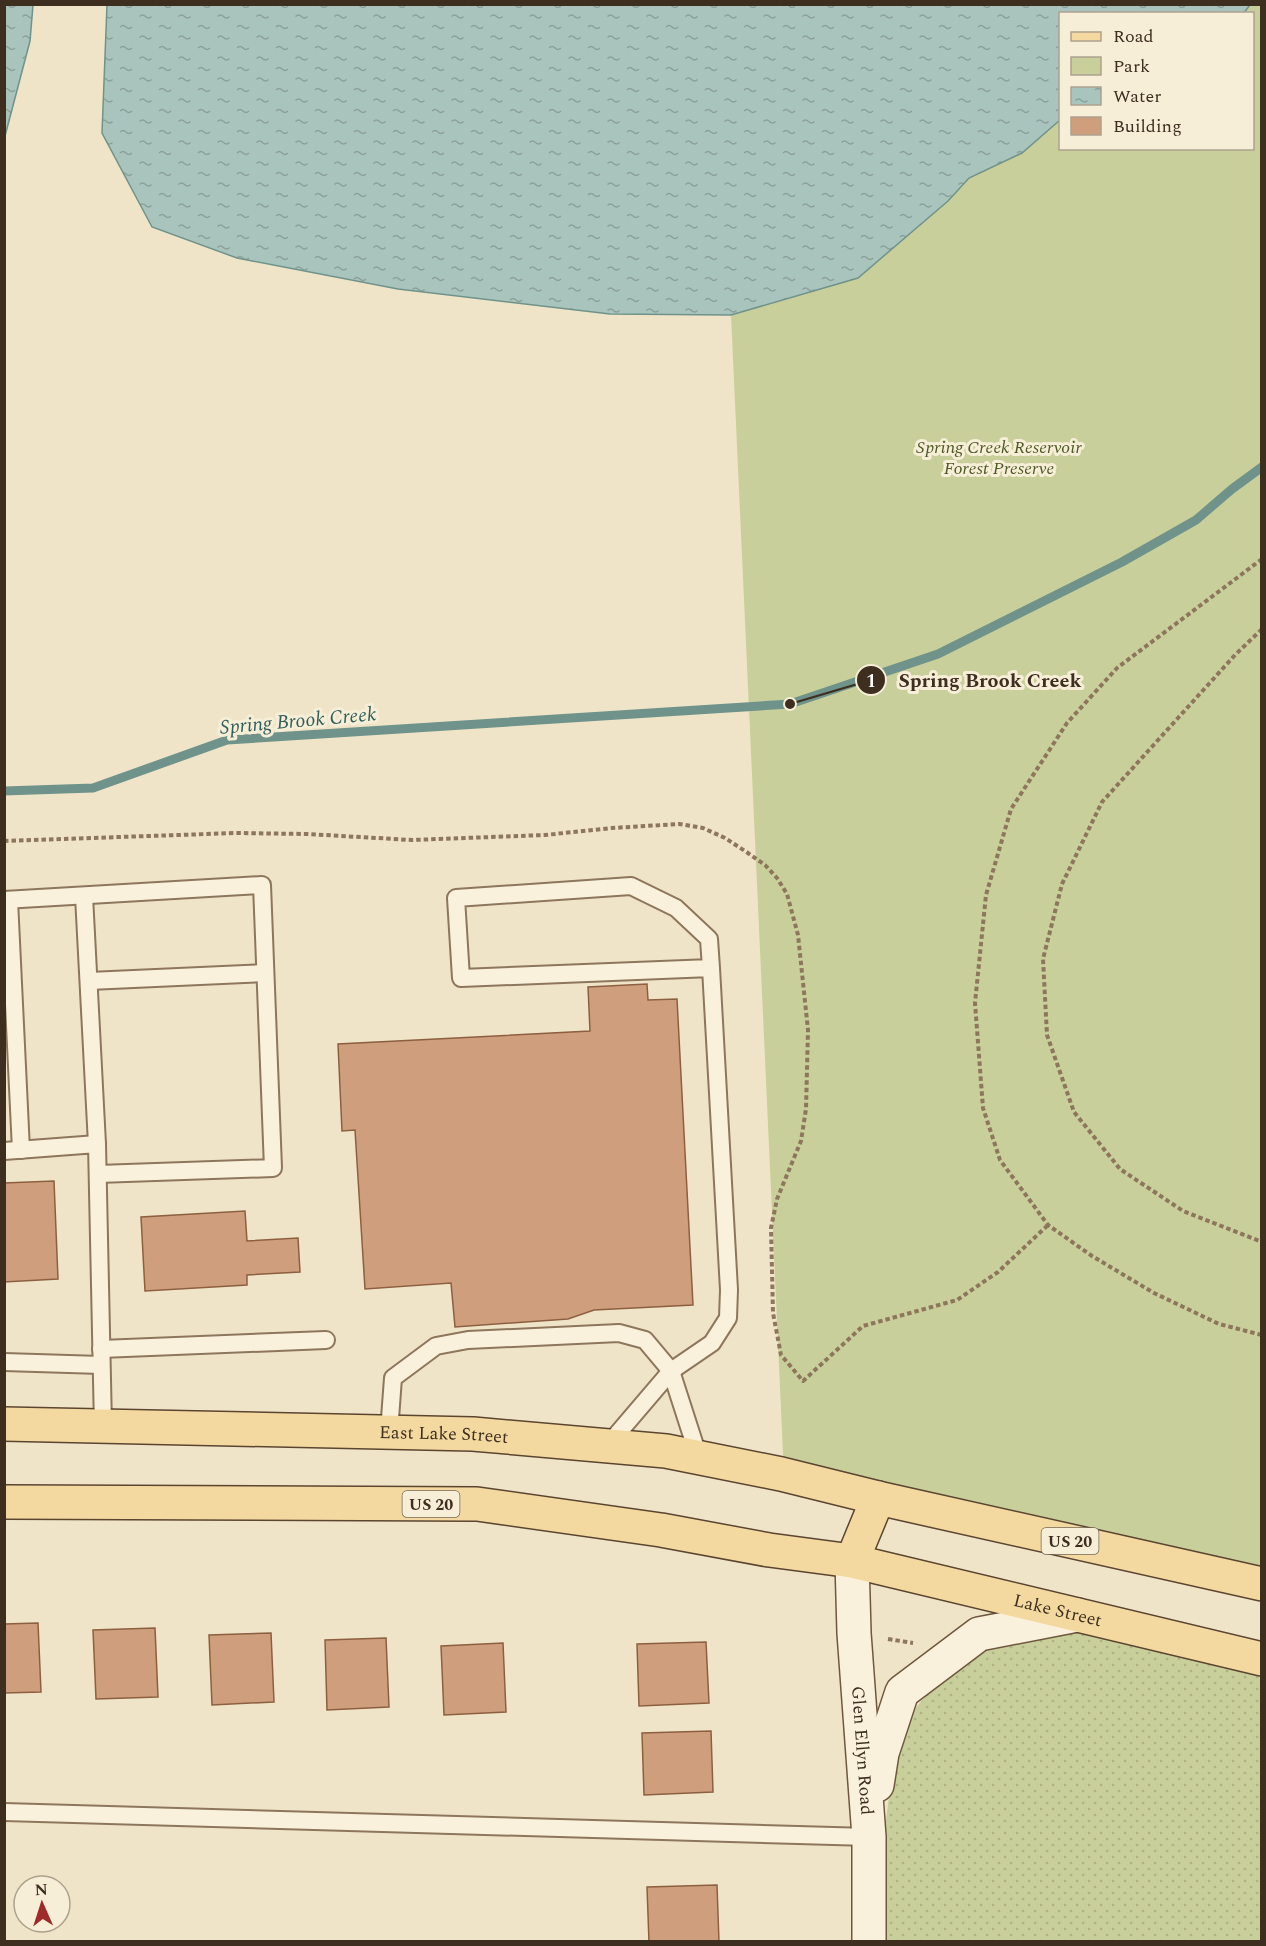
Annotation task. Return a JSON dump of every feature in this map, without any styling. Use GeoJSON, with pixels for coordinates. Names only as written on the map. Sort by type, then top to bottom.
{"type":"FeatureCollection","features":[{"type":"Feature","properties":{"kind":"main road","name":"East Lake Street"},"geometry":{"type":"LineString","coordinates":[[4,1424],[473,1434],[666,1451],[781,1474],[878,1498]]}},
{"type":"Feature","properties":{"kind":"main road"},"geometry":{"type":"LineString","coordinates":[[852,1561],[878,1498]]}},
{"type":"Feature","properties":{"kind":"main road","name":"US 20"},"geometry":{"type":"LineString","coordinates":[[878,1498],[1262,1584]]}},
{"type":"Feature","properties":{"kind":"main road","name":"US 20"},"geometry":{"type":"LineString","coordinates":[[4,1502],[477,1504],[661,1530],[769,1550],[852,1561]]}},
{"type":"Feature","properties":{"kind":"main road","name":"Lake Street"},"geometry":{"type":"LineString","coordinates":[[852,1561],[1262,1659]]}},
{"type":"Feature","properties":{"kind":"street","name":"Glen Ellyn Road"},"geometry":{"type":"LineString","coordinates":[[852,1561],[854,1633],[869,1837],[869,1941]]}},
{"type":"Feature","properties":{"kind":"street"},"geometry":{"type":"LineString","coordinates":[[869,1837],[882,1753],[902,1692],[979,1634],[1077,1615]]}},
{"type":"Feature","properties":{"kind":"lane"},"geometry":{"type":"LineString","coordinates":[[97,1144],[13,1150],[7,900],[262,885],[273,1168],[98,1174]]}},
{"type":"Feature","properties":{"kind":"lane"},"geometry":{"type":"LineString","coordinates":[[607,1446],[671,1371],[712,1343],[728,1318],[729,1290],[711,968],[709,939],[676,908],[631,886],[456,898],[461,978],[711,968]]}},
{"type":"Feature","properties":{"kind":"lane"},"geometry":{"type":"LineString","coordinates":[[84,896],[97,1144],[103,1426]]}},
{"type":"Feature","properties":{"kind":"lane"},"geometry":{"type":"LineString","coordinates":[[89,981],[265,973]]}},
{"type":"Feature","properties":{"kind":"lane"},"geometry":{"type":"LineString","coordinates":[[390,1432],[393,1378],[436,1346],[468,1340],[619,1333],[645,1340],[671,1371],[699,1458]]}},
{"type":"Feature","properties":{"kind":"lane"},"geometry":{"type":"LineString","coordinates":[[4,1362],[326,1340]]}},
{"type":"Feature","properties":{"kind":"lane"},"geometry":{"type":"LineString","coordinates":[[4,1812],[869,1837]]}},
{"type":"Feature","properties":{"kind":"path"},"geometry":{"type":"LineString","coordinates":[[1262,559],[1117,668],[1067,723],[1011,809],[986,894],[975,1003],[983,1108],[1000,1160],[1048,1225],[1092,1256],[1154,1293],[1219,1324],[1262,1335]]}},
{"type":"Feature","properties":{"kind":"path"},"geometry":{"type":"LineString","coordinates":[[1262,629],[1234,655],[1102,802],[1062,884],[1043,959],[1047,1035],[1074,1112],[1120,1169],[1183,1211],[1262,1242]]}},
{"type":"Feature","properties":{"kind":"path"},"geometry":{"type":"LineString","coordinates":[[803,1381],[862,1326],[957,1300],[998,1272],[1048,1225]]}},
{"type":"Feature","properties":{"kind":"path"},"geometry":{"type":"LineString","coordinates":[[882,1638],[922,1645]]}},
{"type":"Feature","properties":{"kind":"green space","name":"Spring Creek Reservoir Forest Preserve"},"geometry":{"type":"Polygon","coordinates":[[[1239,5],[1261,5],[1261,1581],[784,1475],[731,315],[1012,129],[1059,103],[1059,150],[1254,150],[1254,12],[1225,12],[1239,5]]]}},
{"type":"Feature","properties":{"kind":"green space"},"geometry":{"type":"Polygon","coordinates":[[[1075,1631],[1261,1673],[1261,1941],[884,1942],[884,1835],[892,1773],[910,1715],[939,1680],[991,1648],[1075,1631]]]}},
{"type":"Feature","properties":{"kind":"water"},"geometry":{"type":"Polygon","coordinates":[[[5,4],[33,5],[30,41],[5,136],[5,4]]]}},
{"type":"Feature","properties":{"kind":"water"},"geometry":{"type":"Polygon","coordinates":[[[107,4],[1250,5],[1245,12],[1059,12],[1059,121],[1022,153],[969,178],[948,201],[858,278],[731,315],[610,314],[398,289],[237,258],[152,227],[102,133],[107,4]]]}},
{"type":"Feature","properties":{"kind":"building"},"geometry":{"type":"Polygon","coordinates":[[[647,984],[648,1000],[677,999],[693,1305],[594,1310],[568,1319],[455,1327],[451,1283],[365,1289],[355,1130],[342,1131],[338,1044],[590,1031],[588,987],[647,984]]]}},
{"type":"Feature","properties":{"kind":"building"},"geometry":{"type":"Polygon","coordinates":[[[54,1181],[58,1279],[4,1282],[4,1183],[54,1181]]]}},
{"type":"Feature","properties":{"kind":"building"},"geometry":{"type":"Polygon","coordinates":[[[245,1211],[247,1241],[298,1238],[300,1272],[247,1275],[247,1285],[145,1291],[141,1217],[245,1211]]]}},
{"type":"Feature","properties":{"kind":"building"},"geometry":{"type":"Polygon","coordinates":[[[38,1623],[41,1692],[4,1693],[4,1624],[38,1623]]]}},
{"type":"Feature","properties":{"kind":"building"},"geometry":{"type":"Polygon","coordinates":[[[155,1628],[158,1697],[96,1699],[93,1630],[155,1628]]]}},
{"type":"Feature","properties":{"kind":"building"},"geometry":{"type":"Polygon","coordinates":[[[271,1633],[274,1702],[212,1705],[209,1635],[271,1633]]]}},
{"type":"Feature","properties":{"kind":"building"},"geometry":{"type":"Polygon","coordinates":[[[386,1638],[389,1707],[327,1710],[325,1640],[386,1638]]]}},
{"type":"Feature","properties":{"kind":"building"},"geometry":{"type":"Polygon","coordinates":[[[706,1642],[709,1703],[639,1706],[637,1644],[706,1642]]]}},
{"type":"Feature","properties":{"kind":"building"},"geometry":{"type":"Polygon","coordinates":[[[503,1643],[506,1712],[444,1715],[441,1646],[503,1643]]]}},
{"type":"Feature","properties":{"kind":"building"},"geometry":{"type":"Polygon","coordinates":[[[711,1731],[713,1792],[644,1795],[642,1733],[711,1731]]]}},
{"type":"Feature","properties":{"kind":"building"},"geometry":{"type":"Polygon","coordinates":[[[717,1885],[719,1942],[649,1942],[647,1887],[717,1885]]]}},
{"type":"Feature","properties":{"kind":"waterway","name":"Spring Brook Creek"},"geometry":{"type":"LineString","coordinates":[[4,791],[93,788],[227,740],[790,704],[938,654],[1122,562],[1196,520],[1262,467]]}},
{"type":"Feature","properties":{"kind":"place","name":"Spring Brook Creek"},"geometry":{"type":"Point","coordinates":[790,704]}}]}
